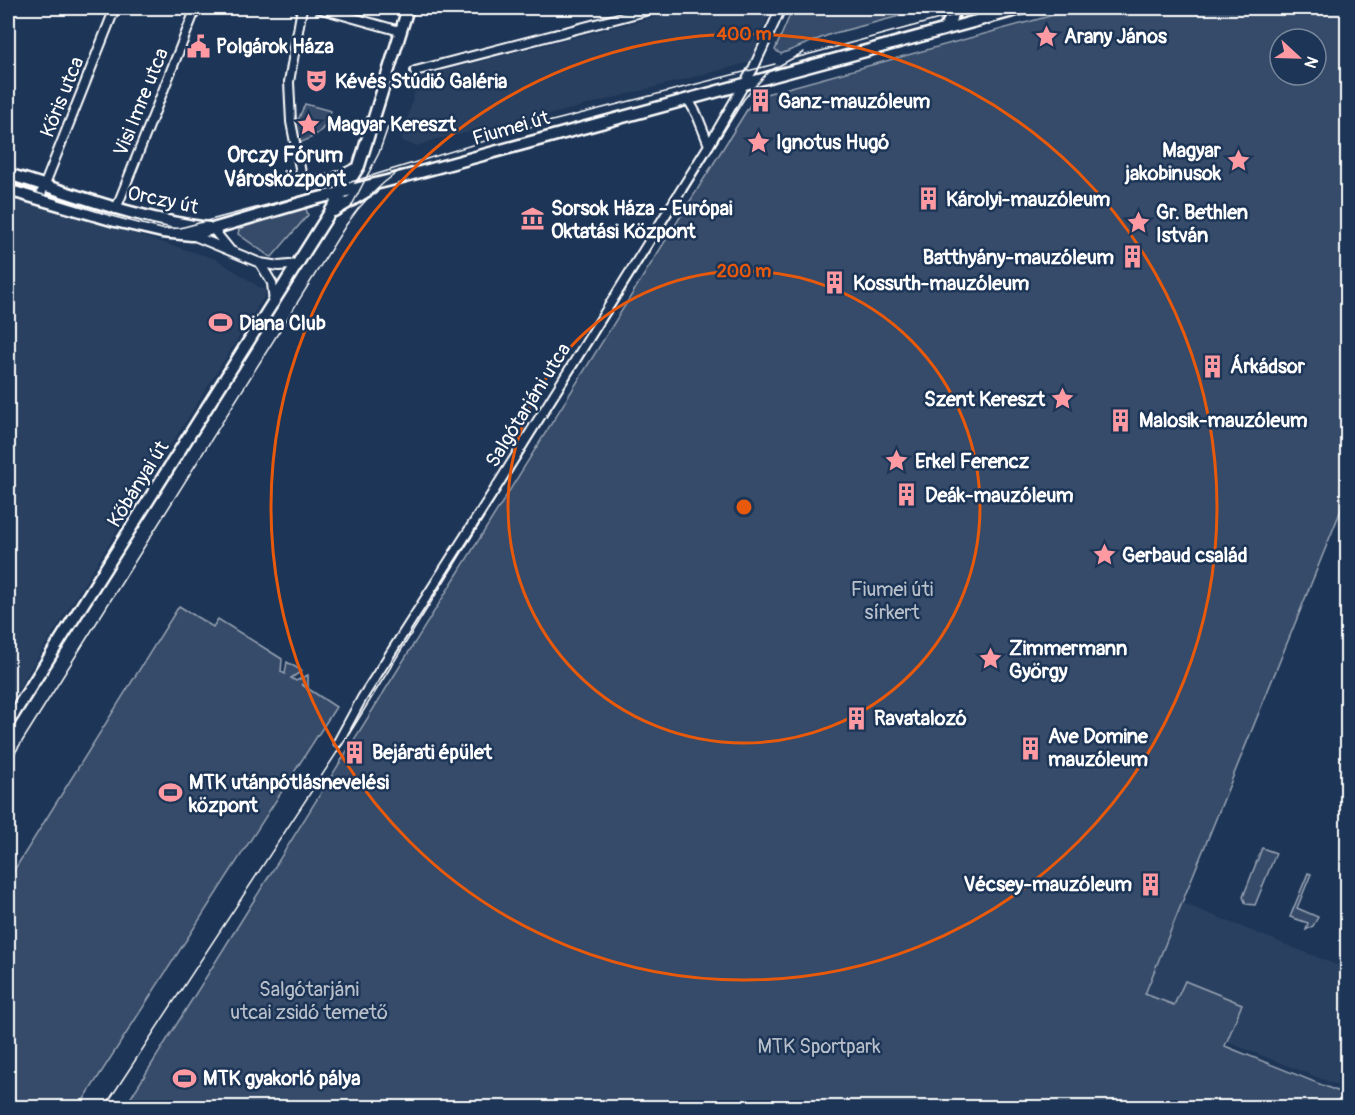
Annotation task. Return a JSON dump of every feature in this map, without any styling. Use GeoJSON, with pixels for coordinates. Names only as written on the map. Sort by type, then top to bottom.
{"type":"FeatureCollection","features":[{"type":"Feature","properties":{"kind":"main road","name":"Kőbányai út"},"geometry":{"type":"LineString","coordinates":[[8,723],[359,166],[408,8]]}},
{"type":"Feature","properties":{"kind":"main road"},"geometry":{"type":"LineString","coordinates":[[945,28],[957,8]]}},
{"type":"Feature","properties":{"kind":"main road","name":"Fiumei út"},"geometry":{"type":"LineString","coordinates":[[213,229],[344,191],[1024,8]]}},
{"type":"Feature","properties":{"kind":"main road","name":"Orczy út"},"geometry":{"type":"LineString","coordinates":[[8,174],[116,209],[171,223],[213,229]]}},
{"type":"Feature","properties":{"kind":"main road"},"geometry":{"type":"LineString","coordinates":[[329,214],[370,189],[391,180]]}},
{"type":"Feature","properties":{"kind":"main road","name":"Orczy út"},"geometry":{"type":"LineString","coordinates":[[8,190],[162,232],[192,235],[213,229]]}},
{"type":"Feature","properties":{"kind":"street","name":"Kőris utca"},"geometry":{"type":"LineString","coordinates":[[39,199],[115,8]]}},
{"type":"Feature","properties":{"kind":"street","name":"Visi Imre utca"},"geometry":{"type":"LineString","coordinates":[[116,209],[196,8]]}},
{"type":"Feature","properties":{"kind":"street"},"geometry":{"type":"LineString","coordinates":[[302,8],[289,82],[291,122],[301,173],[304,179],[318,182],[339,176],[359,166]]}},
{"type":"Feature","properties":{"kind":"street"},"geometry":{"type":"LineString","coordinates":[[318,8],[400,31]]}},
{"type":"Feature","properties":{"kind":"street"},"geometry":{"type":"LineString","coordinates":[[415,71],[657,8]]}},
{"type":"Feature","properties":{"kind":"street","name":"Salgótarjáni utca"},"geometry":{"type":"LineString","coordinates":[[338,742],[362,698],[498,486],[746,84],[781,8]]}},
{"type":"Feature","properties":{"kind":"street"},"geometry":{"type":"LineString","coordinates":[[688,99],[698,115],[709,145]]}},
{"type":"Feature","properties":{"kind":"street"},"geometry":{"type":"LineString","coordinates":[[213,229],[216,245]]}},
{"type":"Feature","properties":{"kind":"street"},"geometry":{"type":"LineString","coordinates":[[213,229],[231,251]]}},
{"type":"Feature","properties":{"kind":"street"},"geometry":{"type":"LineString","coordinates":[[192,235],[260,263],[279,266],[299,264]]}},
{"type":"Feature","properties":{"kind":"street"},"geometry":{"type":"LineString","coordinates":[[260,263],[272,283],[274,303]]}},
{"type":"Feature","properties":{"kind":"shaded area"},"geometry":{"type":"Polygon","coordinates":[[[690,8],[771,8],[751,62],[529,120],[436,139],[417,146],[401,141],[419,77],[690,8]]]}},
{"type":"Feature","properties":{"kind":"shaded area"},"geometry":{"type":"Polygon","coordinates":[[[8,195],[216,259],[267,292],[8,705],[8,195]]]}},
{"type":"Feature","properties":{"kind":"shaded area"},"geometry":{"type":"Polygon","coordinates":[[[1182,903],[1347,969],[1347,1089],[1227,1042],[1242,1004],[1186,981],[1174,1005],[1144,994],[1182,903]]]}},
{"type":"Feature","properties":{"kind":"green space"},"geometry":{"type":"Polygon","coordinates":[[[793,8],[930,8],[831,34],[781,54],[775,50],[793,8]]]}},
{"type":"Feature","properties":{"kind":"green space","name":"Fiumei úti sírkert"},"geometry":{"type":"Polygon","coordinates":[[[1079,8],[1347,8],[1347,495],[1145,994],[1174,1005],[1185,981],[1242,1004],[1225,1046],[1347,1095],[1347,1107],[125,1107],[755,97],[1079,8]]]}},
{"type":"Feature","properties":{"kind":"green space"},"geometry":{"type":"Polygon","coordinates":[[[305,104],[331,111],[327,123],[320,132],[299,143],[296,125],[305,104]]]}},
{"type":"Feature","properties":{"kind":"green space"},"geometry":{"type":"Polygon","coordinates":[[[305,206],[308,215],[272,257],[238,234],[240,225],[305,206]]]}},
{"type":"Feature","properties":{"kind":"green space","name":"MTK utánpótlásnevelési központ"},"geometry":{"type":"Polygon","coordinates":[[[179,606],[213,627],[218,619],[282,659],[281,672],[285,674],[287,662],[302,671],[291,678],[296,681],[308,675],[308,688],[301,684],[336,707],[79,1107],[8,1107],[8,880],[179,606]]]}},
{"type":"Feature","properties":{"kind":"green space"},"geometry":{"type":"Polygon","coordinates":[[[1262,848],[1276,853],[1255,905],[1246,904],[1243,897],[1262,848]]]}},
{"type":"Feature","properties":{"kind":"green space"},"geometry":{"type":"Polygon","coordinates":[[[1308,873],[1311,874],[1297,908],[1318,917],[1313,926],[1306,930],[1308,923],[1290,917],[1308,873]]]}},
{"type":"Feature","properties":{"kind":"tram line"},"geometry":{"type":"LineString","coordinates":[[795,58],[980,8]]}},
{"type":"Feature","properties":{"kind":"tram line"},"geometry":{"type":"LineString","coordinates":[[104,1108],[349,734],[744,99],[768,72],[804,52]]}},
{"type":"Feature","properties":{"kind":"tram line"},"geometry":{"type":"LineString","coordinates":[[8,184],[115,217],[162,229],[180,228],[338,186],[544,123],[775,64]]}},
{"type":"Feature","properties":{"kind":"tram line"},"geometry":{"type":"LineString","coordinates":[[350,209],[379,153],[388,127]]}},
{"type":"Feature","properties":{"kind":"tram line"},"geometry":{"type":"LineString","coordinates":[[8,764],[346,225],[370,195],[400,170]]}},
{"type":"Feature","properties":{"kind":"place","name":"Arany János"},"geometry":{"type":"Point","coordinates":[1046,36]}},
{"type":"Feature","properties":{"kind":"place","name":"Polgárok Háza"},"geometry":{"type":"Point","coordinates":[198,46]}},
{"type":"Feature","properties":{"kind":"place","name":"Kévés Stúdió Galéria"},"geometry":{"type":"Point","coordinates":[317,81]}},
{"type":"Feature","properties":{"kind":"place","name":"Ganz-mauzóleum"},"geometry":{"type":"Point","coordinates":[760,101]}},
{"type":"Feature","properties":{"kind":"place","name":"Magyar Kereszt"},"geometry":{"type":"Point","coordinates":[309,124]}},
{"type":"Feature","properties":{"kind":"place","name":"Ignotus Hugó"},"geometry":{"type":"Point","coordinates":[758,142]}},
{"type":"Feature","properties":{"kind":"place","name":"Magyar jakobinusok"},"geometry":{"type":"Point","coordinates":[1239,161]}},
{"type":"Feature","properties":{"kind":"place","name":"Károlyi-mauzóleum"},"geometry":{"type":"Point","coordinates":[928,199]}},
{"type":"Feature","properties":{"kind":"place","name":"Sorsok Háza - Európai Oktatási Központ"},"geometry":{"type":"Point","coordinates":[533,219]}},
{"type":"Feature","properties":{"kind":"place","name":"Gr. Bethlen István"},"geometry":{"type":"Point","coordinates":[1138,223]}},
{"type":"Feature","properties":{"kind":"place","name":"Batthyány-mauzóleum"},"geometry":{"type":"Point","coordinates":[1132,257]}},
{"type":"Feature","properties":{"kind":"place","name":"Kossuth-mauzóleum"},"geometry":{"type":"Point","coordinates":[835,283]}},
{"type":"Feature","properties":{"kind":"place","name":"Diana Club"},"geometry":{"type":"Point","coordinates":[221,323]}},
{"type":"Feature","properties":{"kind":"place","name":"Árkádsor"},"geometry":{"type":"Point","coordinates":[1212,366]}},
{"type":"Feature","properties":{"kind":"place","name":"Szent Kereszt"},"geometry":{"type":"Point","coordinates":[1063,399]}},
{"type":"Feature","properties":{"kind":"place","name":"Malosik-mauzóleum"},"geometry":{"type":"Point","coordinates":[1121,420]}},
{"type":"Feature","properties":{"kind":"place","name":"Erkel Ferencz"},"geometry":{"type":"Point","coordinates":[897,461]}},
{"type":"Feature","properties":{"kind":"place","name":"Deák-mauzóleum"},"geometry":{"type":"Point","coordinates":[907,495]}},
{"type":"Feature","properties":{"kind":"place","name":"Gerbaud család"},"geometry":{"type":"Point","coordinates":[1104,555]}},
{"type":"Feature","properties":{"kind":"place","name":"Zimmermann György"},"geometry":{"type":"Point","coordinates":[991,659]}},
{"type":"Feature","properties":{"kind":"place","name":"Ravatalozó"},"geometry":{"type":"Point","coordinates":[856,718]}},
{"type":"Feature","properties":{"kind":"place","name":"Ave Domine mauzóleum"},"geometry":{"type":"Point","coordinates":[1030,748]}},
{"type":"Feature","properties":{"kind":"place","name":"Bejárati épület"},"geometry":{"type":"Point","coordinates":[354,752]}},
{"type":"Feature","properties":{"kind":"place","name":"MTK utánpótlásnevelési központ"},"geometry":{"type":"Point","coordinates":[171,793]}},
{"type":"Feature","properties":{"kind":"place","name":"Vécsey-mauzóleum"},"geometry":{"type":"Point","coordinates":[1150,884]}},
{"type":"Feature","properties":{"kind":"place","name":"MTK gyakorló pálya"},"geometry":{"type":"Point","coordinates":[185,1078]}},
{"type":"Feature","properties":{"kind":"district","name":"Orczy Fórum Városközpont"},"geometry":{"type":"Point","coordinates":[285,167]}},
{"type":"Feature","properties":{"kind":"park label","name":"Salgótarjáni utcai zsidó temető"},"geometry":{"type":"Point","coordinates":[309,1000]}},
{"type":"Feature","properties":{"kind":"park label","name":"MTK Sportpark"},"geometry":{"type":"Point","coordinates":[819,1046]}}]}
